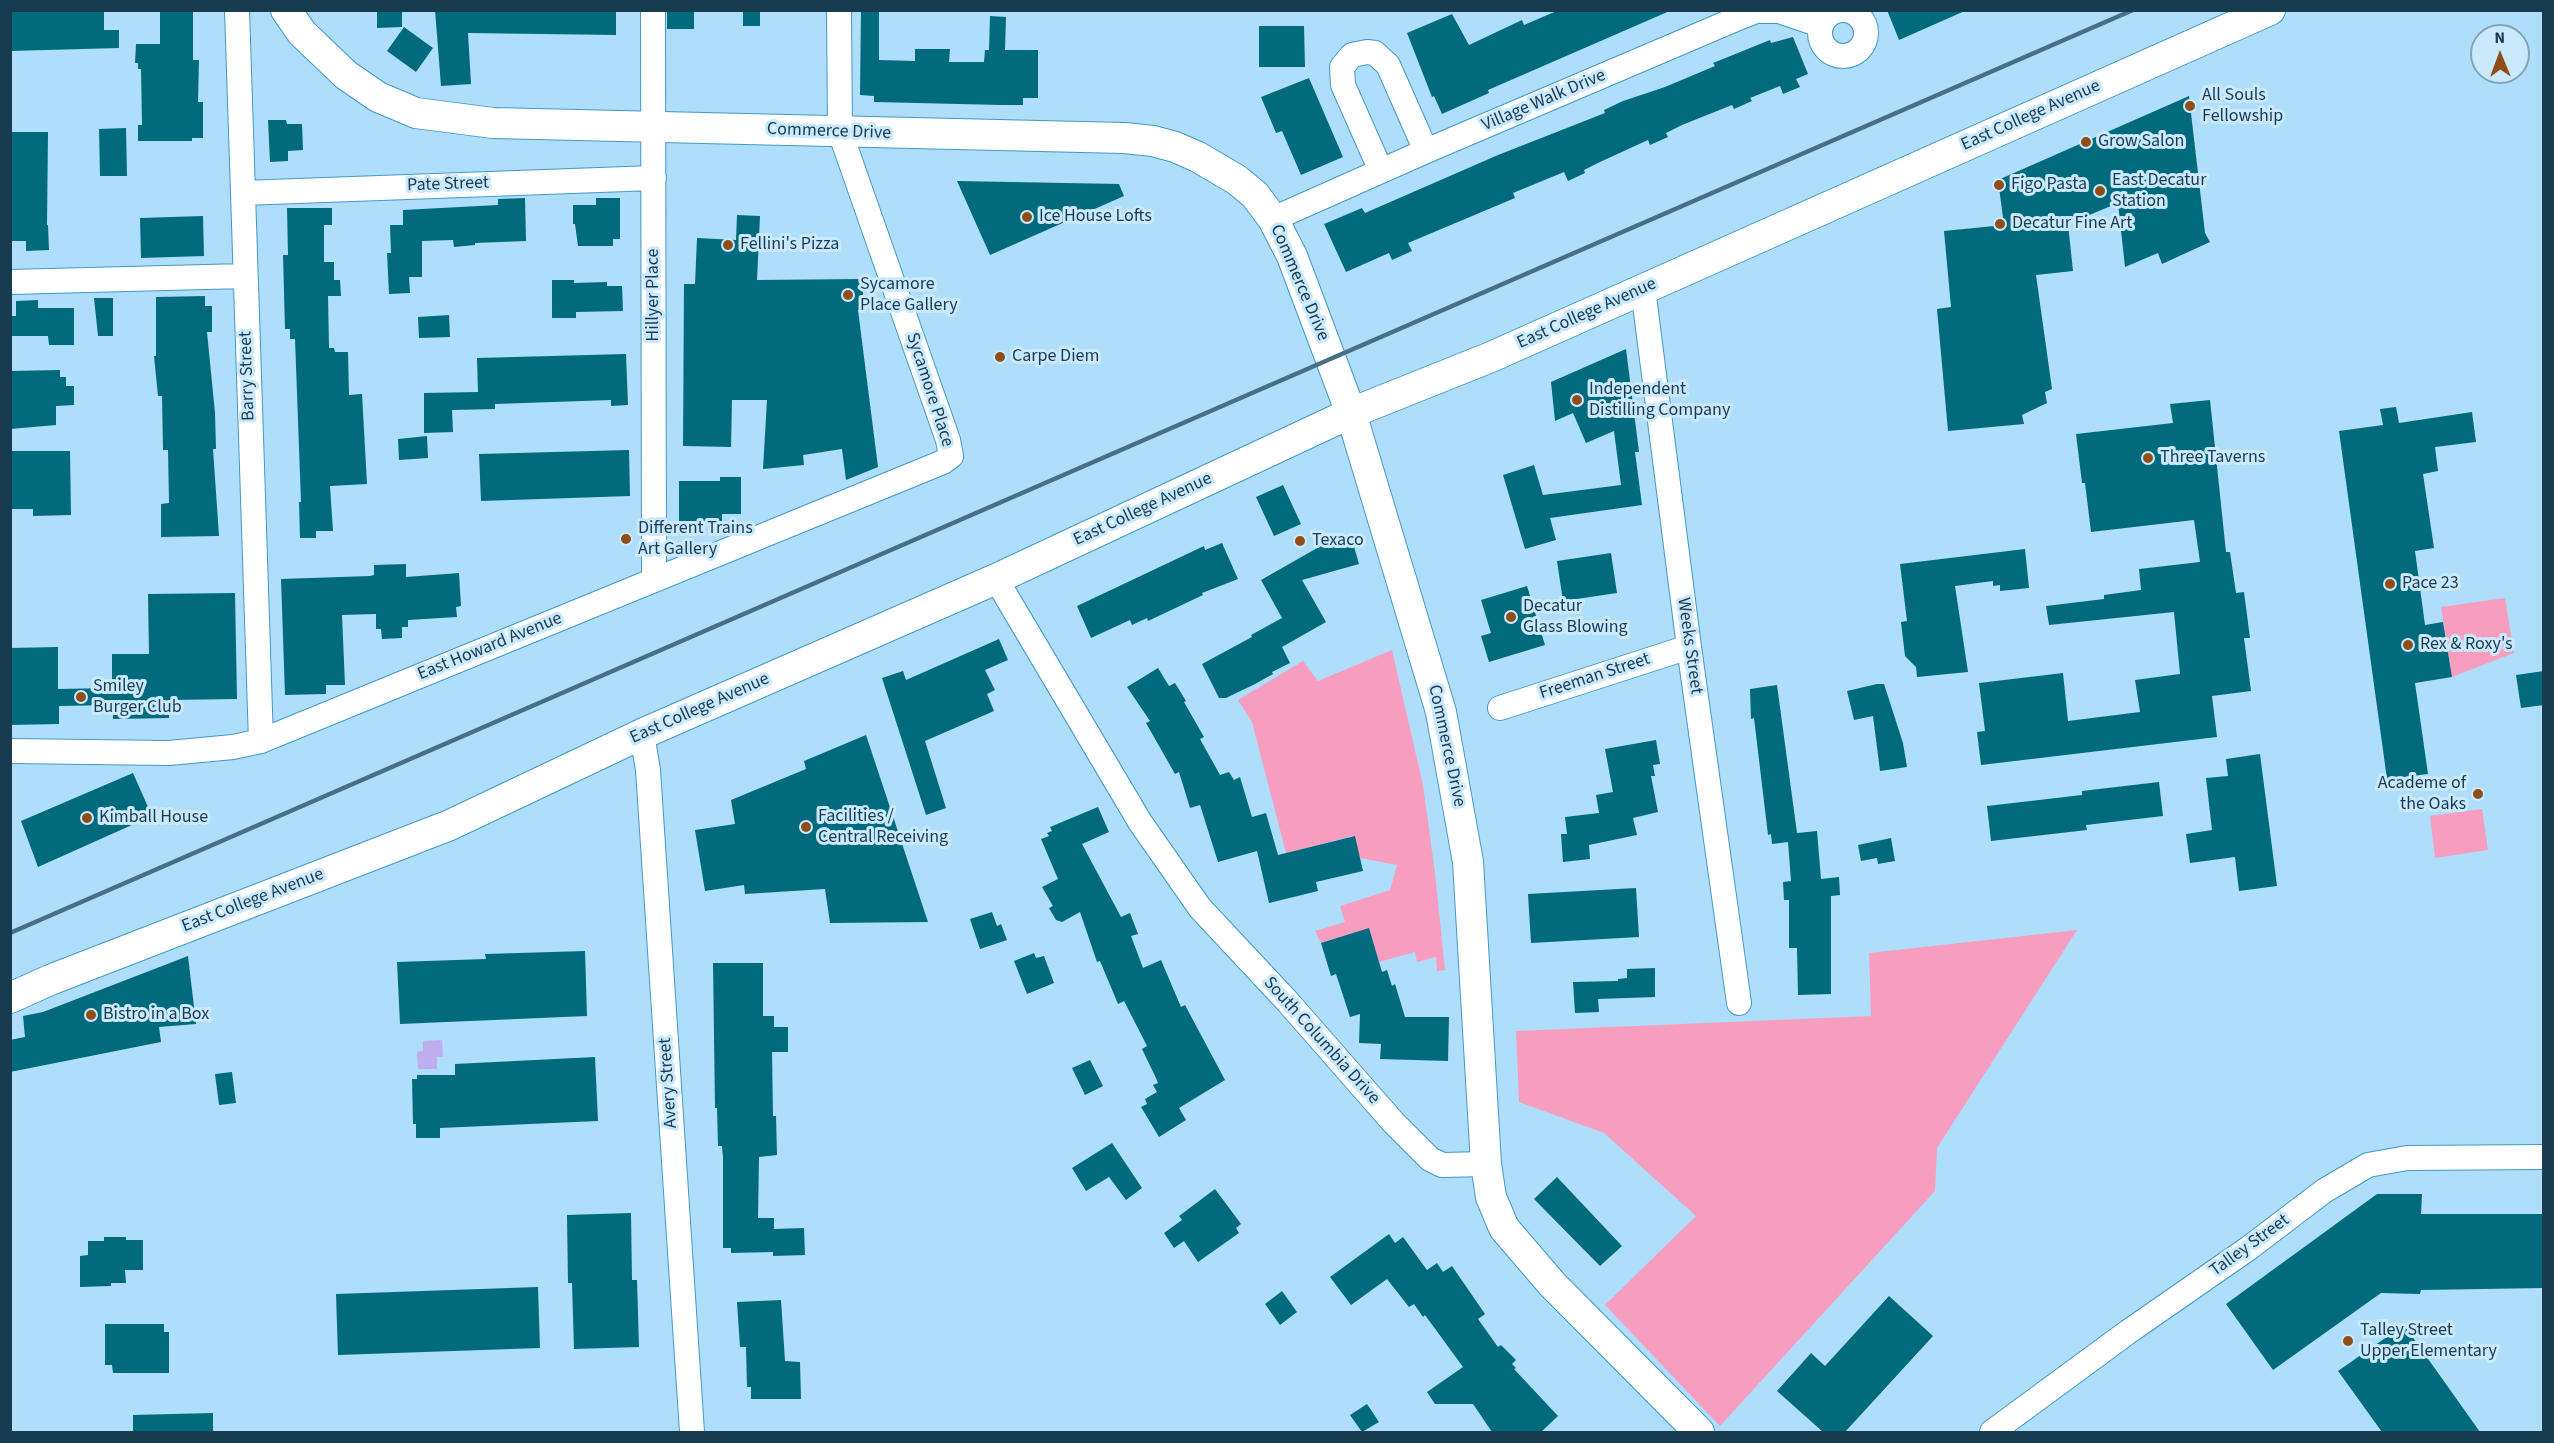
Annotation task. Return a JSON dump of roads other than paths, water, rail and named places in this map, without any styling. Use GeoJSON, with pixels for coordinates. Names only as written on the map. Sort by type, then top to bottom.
{"type":"FeatureCollection","features":[{"type":"Feature","properties":{"kind":"main road","name":"Commerce Drive"},"geometry":{"type":"LineString","coordinates":[[285,10],[302,33],[346,75],[378,97],[416,112],[492,123],[1124,138],[1153,141],[1198,157],[1237,180],[1255,195],[1273,219],[1292,256],[1351,413],[1434,688],[1455,784],[1468,862],[1486,1164]]}},
{"type":"Feature","properties":{"kind":"main road","name":"East College Avenue"},"geometry":{"type":"LineString","coordinates":[[10,998],[50,980],[450,825],[642,734],[996,579],[1351,413],[1491,357],[2270,10]]}},
{"type":"Feature","properties":{"kind":"main road"},"geometry":{"type":"LineString","coordinates":[[1486,1164],[1491,1197],[1504,1228],[1552,1284],[1699,1432]]}},
{"type":"Feature","properties":{"kind":"street","name":"Barry Street"},"geometry":{"type":"LineString","coordinates":[[237,10],[261,741]]}},
{"type":"Feature","properties":{"kind":"street","name":"Hillyer Place"},"geometry":{"type":"LineString","coordinates":[[653,10],[654,580]]}},
{"type":"Feature","properties":{"kind":"street","name":"Sycamore Place"},"geometry":{"type":"LineString","coordinates":[[839,10],[840,132],[948,440],[951,456]]}},
{"type":"Feature","properties":{"kind":"street","name":"Village Walk Drive"},"geometry":{"type":"LineString","coordinates":[[1273,219],[1426,151],[1756,11],[1779,11],[1820,25]]}},
{"type":"Feature","properties":{"kind":"street"},"geometry":{"type":"LineString","coordinates":[[1381,171],[1343,84],[1342,67],[1352,55],[1375,53],[1388,65],[1426,151]]}},
{"type":"Feature","properties":{"kind":"street","name":"Pate Street"},"geometry":{"type":"LineString","coordinates":[[243,193],[654,178]]}},
{"type":"Feature","properties":{"kind":"street"},"geometry":{"type":"LineString","coordinates":[[10,282],[245,276]]}},
{"type":"Feature","properties":{"kind":"street","name":"Weeks Street"},"geometry":{"type":"LineString","coordinates":[[1643,289],[1689,647],[1739,1003]]}},
{"type":"Feature","properties":{"kind":"street","name":"East Howard Avenue"},"geometry":{"type":"LineString","coordinates":[[10,751],[169,753],[233,747],[261,741],[943,462],[951,456]]}},
{"type":"Feature","properties":{"kind":"street","name":"South Columbia Drive"},"geometry":{"type":"LineString","coordinates":[[996,579],[1140,822],[1200,908],[1430,1159],[1442,1165],[1486,1164]]}},
{"type":"Feature","properties":{"kind":"street","name":"Freeman Street"},"geometry":{"type":"LineString","coordinates":[[1500,708],[1689,647]]}},
{"type":"Feature","properties":{"kind":"street","name":"Avery Street"},"geometry":{"type":"LineString","coordinates":[[642,734],[649,781],[692,1432]]}},
{"type":"Feature","properties":{"kind":"street","name":"Talley Street"},"geometry":{"type":"LineString","coordinates":[[1992,1432],[2128,1332],[2249,1248],[2324,1191],[2368,1165],[2407,1158],[2544,1157]]}},
{"type":"Feature","properties":{"kind":"railway"},"geometry":{"type":"LineString","coordinates":[[10,933],[2133,10]]}},
{"type":"Feature","properties":{"kind":"place","name":"All Souls Fellowship"},"geometry":{"type":"Point","coordinates":[2190,106]}},
{"type":"Feature","properties":{"kind":"place","name":"Grow Salon"},"geometry":{"type":"Point","coordinates":[2086,142]}},
{"type":"Feature","properties":{"kind":"place","name":"Figo Pasta"},"geometry":{"type":"Point","coordinates":[1999,185]}},
{"type":"Feature","properties":{"kind":"place","name":"East Decatur Station"},"geometry":{"type":"Point","coordinates":[2100,191]}},
{"type":"Feature","properties":{"kind":"place","name":"Ice House Lofts"},"geometry":{"type":"Point","coordinates":[1027,217]}},
{"type":"Feature","properties":{"kind":"place","name":"Decatur Fine Art"},"geometry":{"type":"Point","coordinates":[2000,224]}},
{"type":"Feature","properties":{"kind":"place","name":"Fellini's Pizza"},"geometry":{"type":"Point","coordinates":[728,245]}},
{"type":"Feature","properties":{"kind":"place","name":"Sycamore Place Gallery"},"geometry":{"type":"Point","coordinates":[848,295]}},
{"type":"Feature","properties":{"kind":"place","name":"Carpe Diem"},"geometry":{"type":"Point","coordinates":[1000,357]}},
{"type":"Feature","properties":{"kind":"place","name":"Independent Distilling Company"},"geometry":{"type":"Point","coordinates":[1577,400]}},
{"type":"Feature","properties":{"kind":"place","name":"Three Taverns"},"geometry":{"type":"Point","coordinates":[2148,458]}},
{"type":"Feature","properties":{"kind":"place","name":"Different Trains Art Gallery"},"geometry":{"type":"Point","coordinates":[626,539]}},
{"type":"Feature","properties":{"kind":"place","name":"Texaco"},"geometry":{"type":"Point","coordinates":[1300,541]}},
{"type":"Feature","properties":{"kind":"place","name":"Pace 23"},"geometry":{"type":"Point","coordinates":[2390,584]}},
{"type":"Feature","properties":{"kind":"place","name":"Decatur Glass Blowing"},"geometry":{"type":"Point","coordinates":[1511,617]}},
{"type":"Feature","properties":{"kind":"place","name":"Rex & Roxy's"},"geometry":{"type":"Point","coordinates":[2408,645]}},
{"type":"Feature","properties":{"kind":"place","name":"Smiley Burger Club"},"geometry":{"type":"Point","coordinates":[81,697]}},
{"type":"Feature","properties":{"kind":"place","name":"Academe of the Oaks"},"geometry":{"type":"Point","coordinates":[2478,794]}},
{"type":"Feature","properties":{"kind":"place","name":"Kimball House"},"geometry":{"type":"Point","coordinates":[87,818]}},
{"type":"Feature","properties":{"kind":"place","name":"Facilities / Central Receiving"},"geometry":{"type":"Point","coordinates":[806,827]}},
{"type":"Feature","properties":{"kind":"place","name":"Bistro in a Box"},"geometry":{"type":"Point","coordinates":[91,1015]}},
{"type":"Feature","properties":{"kind":"place","name":"Talley Street Upper Elementary"},"geometry":{"type":"Point","coordinates":[2348,1341]}}]}
